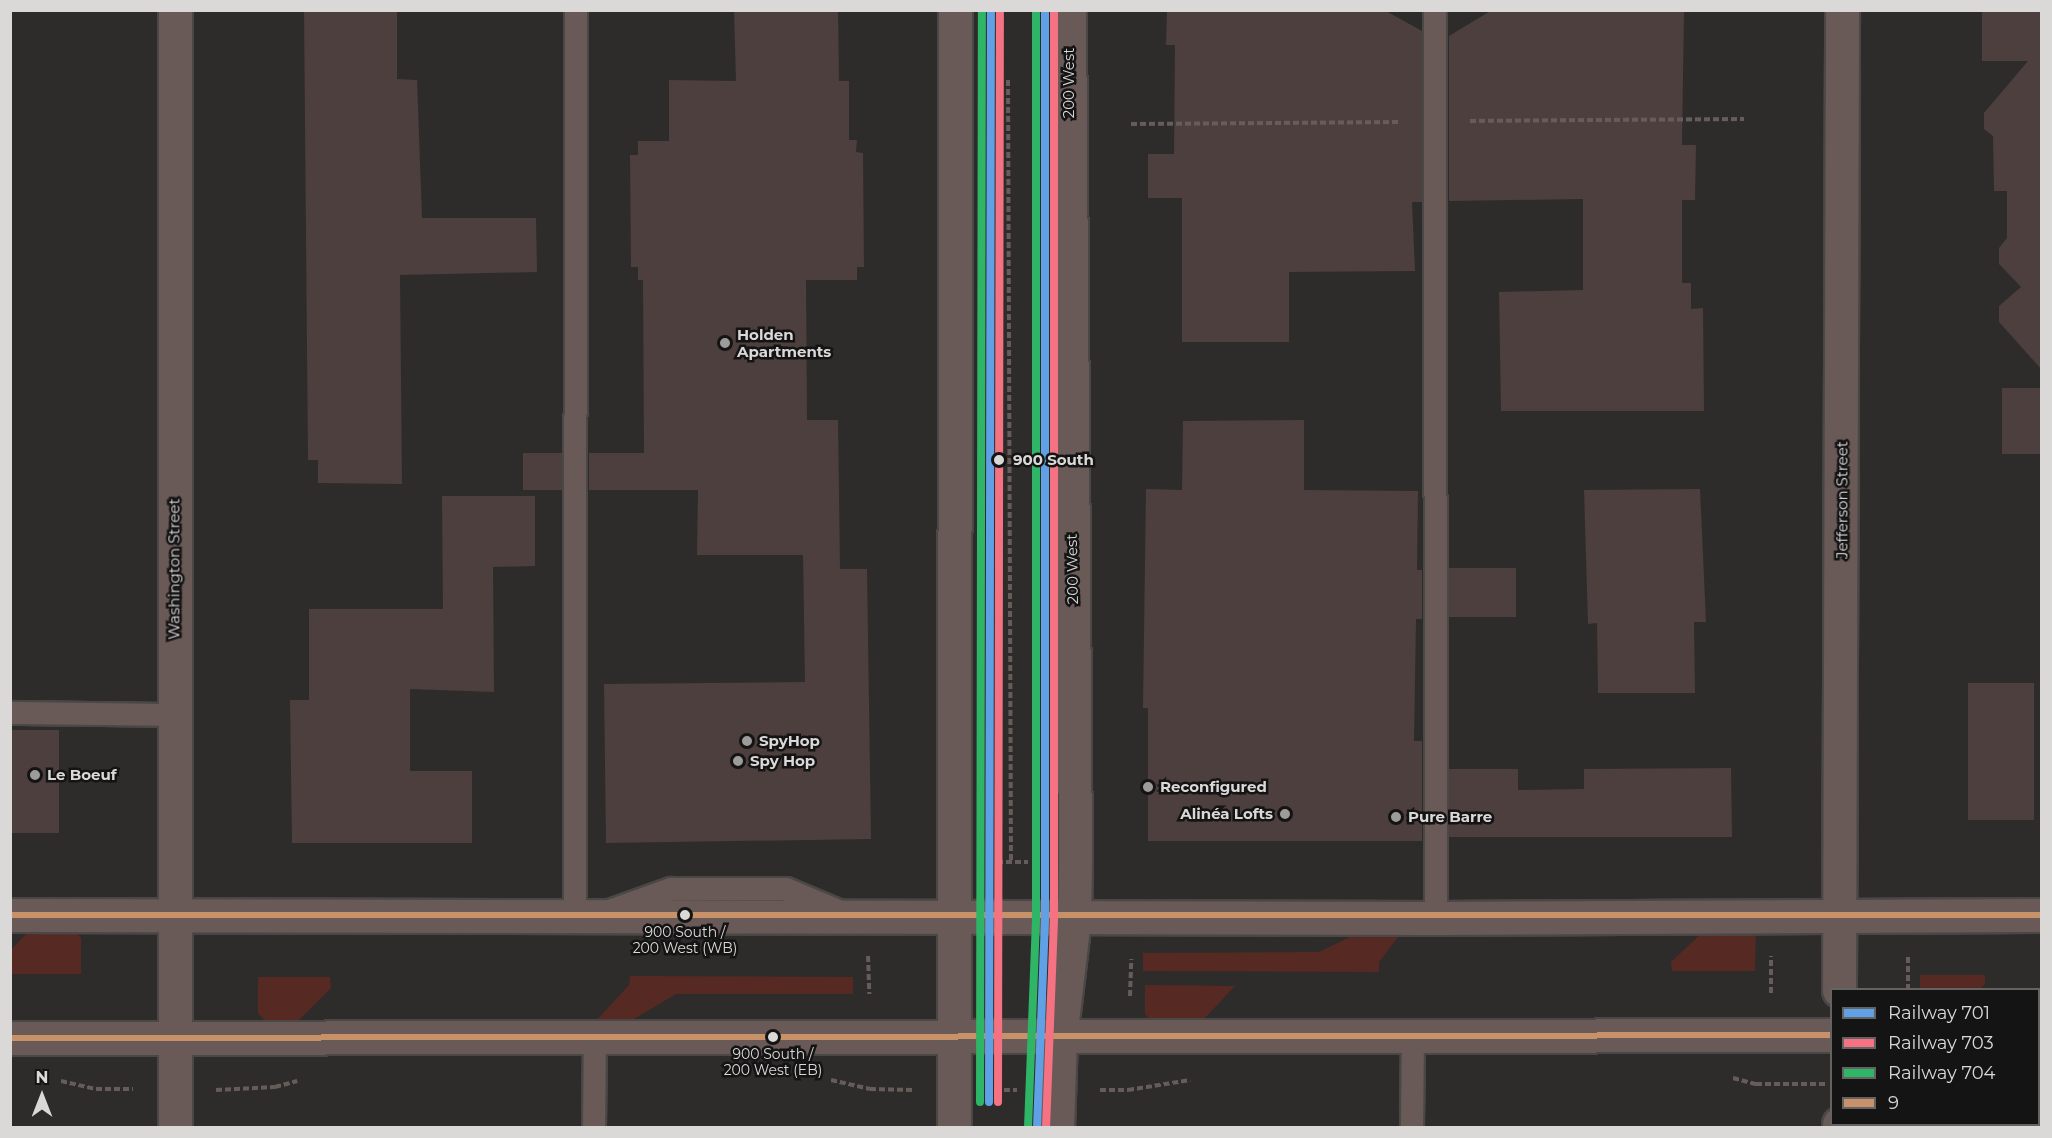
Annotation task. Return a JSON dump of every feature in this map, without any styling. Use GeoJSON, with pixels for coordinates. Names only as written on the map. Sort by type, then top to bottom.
{"type":"FeatureCollection","features":[{"type":"Feature","properties":{"kind":"street","name":"Washington Street"},"geometry":{"type":"LineString","coordinates":[[175,10],[173,715],[175,1128]]}},
{"type":"Feature","properties":{"kind":"street"},"geometry":{"type":"LineString","coordinates":[[954,1128],[951,918],[955,10]]}},
{"type":"Feature","properties":{"kind":"street","name":"200 West"},"geometry":{"type":"LineString","coordinates":[[1057,1128],[1060,1038],[1074,918],[1069,10]]}},
{"type":"Feature","properties":{"kind":"street","name":"Jefferson Street"},"geometry":{"type":"LineString","coordinates":[[1839,988],[1842,10]]}},
{"type":"Feature","properties":{"kind":"street"},"geometry":{"type":"LineString","coordinates":[[10,915],[588,914],[848,915],[951,918],[1436,918],[2042,915]]}},
{"type":"Feature","properties":{"kind":"street"},"geometry":{"type":"LineString","coordinates":[[10,1038],[595,1038],[847,1033],[1060,1038],[1830,1035]]}},
{"type":"Feature","properties":{"kind":"lane"},"geometry":{"type":"LineString","coordinates":[[576,10],[588,914]]}},
{"type":"Feature","properties":{"kind":"lane"},"geometry":{"type":"LineString","coordinates":[[1435,10],[1436,918]]}},
{"type":"Feature","properties":{"kind":"lane"},"geometry":{"type":"LineString","coordinates":[[10,713],[173,715]]}},
{"type":"Feature","properties":{"kind":"lane"},"geometry":{"type":"LineString","coordinates":[[1412,1128],[1413,1036]]}},
{"type":"Feature","properties":{"kind":"lane"},"geometry":{"type":"LineString","coordinates":[[594,1128],[595,1038]]}},
{"type":"Feature","properties":{"kind":"path"},"geometry":{"type":"LineString","coordinates":[[1008,80],[1011,862]]}},
{"type":"Feature","properties":{"kind":"path"},"geometry":{"type":"LineString","coordinates":[[997,862],[1028,862]]}},
{"type":"Feature","properties":{"kind":"path"},"geometry":{"type":"LineString","coordinates":[[868,949],[869,994]]}},
{"type":"Feature","properties":{"kind":"path"},"geometry":{"type":"LineString","coordinates":[[1130,1000],[1131,951]]}},
{"type":"Feature","properties":{"kind":"path"},"geometry":{"type":"LineString","coordinates":[[1771,954],[1771,998]]}},
{"type":"Feature","properties":{"kind":"path"},"geometry":{"type":"LineString","coordinates":[[1799,1084],[1830,1084]]}},
{"type":"Feature","properties":{"kind":"path"},"geometry":{"type":"LineString","coordinates":[[954,1090],[1059,1090]]}},
{"type":"Feature","properties":{"kind":"shaded area"},"geometry":{"type":"Polygon","coordinates":[[[1370,927],[1406,927],[1379,962],[1379,972],[1143,971],[1143,953],[1319,952],[1370,927]]]}},
{"type":"Feature","properties":{"kind":"shaded area"},"geometry":{"type":"Polygon","coordinates":[[[1707,928],[1756,928],[1755,971],[1672,971],[1671,962],[1707,928]]]}},
{"type":"Feature","properties":{"kind":"shaded area"},"geometry":{"type":"Polygon","coordinates":[[[29,931],[76,931],[81,938],[81,974],[11,974],[11,950],[29,931]]]}},
{"type":"Feature","properties":{"kind":"shaded area"},"geometry":{"type":"Polygon","coordinates":[[[1920,975],[1985,975],[1985,984],[1981,988],[1920,988],[1920,975]]]}},
{"type":"Feature","properties":{"kind":"shaded area"},"geometry":{"type":"Polygon","coordinates":[[[630,976],[853,977],[853,994],[676,994],[629,1022],[595,1022],[629,985],[630,976]]]}},
{"type":"Feature","properties":{"kind":"shaded area"},"geometry":{"type":"Polygon","coordinates":[[[258,977],[330,977],[331,988],[299,1020],[264,1020],[258,1013],[258,977]]]}},
{"type":"Feature","properties":{"kind":"shaded area"},"geometry":{"type":"Polygon","coordinates":[[[1145,985],[1235,986],[1205,1018],[1148,1018],[1145,1014],[1145,985]]]}},
{"type":"Feature","properties":{"kind":"building"},"geometry":{"type":"Polygon","coordinates":[[[304,10],[397,10],[397,79],[417,80],[422,218],[536,218],[537,272],[400,275],[402,484],[318,483],[318,460],[308,460],[304,10]]]}},
{"type":"Feature","properties":{"kind":"building"},"geometry":{"type":"Polygon","coordinates":[[[734,10],[838,10],[839,81],[849,81],[849,140],[857,140],[856,152],[863,153],[864,267],[857,267],[857,280],[806,280],[807,420],[838,420],[840,569],[867,569],[871,839],[606,843],[604,684],[805,682],[803,555],[697,555],[698,490],[589,490],[589,453],[644,453],[643,280],[638,280],[638,267],[631,267],[630,155],[638,155],[638,141],[669,141],[669,80],[736,81],[734,10]]]}},
{"type":"Feature","properties":{"kind":"building"},"geometry":{"type":"Polygon","coordinates":[[[1167,10],[1384,10],[1422,31],[1422,202],[1412,202],[1415,271],[1289,272],[1289,342],[1182,342],[1182,198],[1148,198],[1148,154],[1174,154],[1175,45],[1166,45],[1167,10]]]}},
{"type":"Feature","properties":{"kind":"building"},"geometry":{"type":"Polygon","coordinates":[[[1492,10],[1684,10],[1682,145],[1696,145],[1695,200],[1682,200],[1682,283],[1691,283],[1691,309],[1703,308],[1704,411],[1501,411],[1499,292],[1583,290],[1583,199],[1449,201],[1449,36],[1492,10]]]}},
{"type":"Feature","properties":{"kind":"building"},"geometry":{"type":"Polygon","coordinates":[[[1982,10],[2042,10],[2042,370],[1999,322],[1999,306],[2021,287],[1999,264],[1999,248],[2007,238],[2007,191],[1994,191],[1993,136],[1984,129],[1984,113],[2028,61],[1982,61],[1982,10]]]}},
{"type":"Feature","properties":{"kind":"building"},"geometry":{"type":"Polygon","coordinates":[[[2002,388],[2042,388],[2042,454],[2002,454],[2002,388]]]}},
{"type":"Feature","properties":{"kind":"building"},"geometry":{"type":"Polygon","coordinates":[[[1304,420],[1304,490],[1418,491],[1417,570],[1422,570],[1422,619],[1416,619],[1414,741],[1422,741],[1422,841],[1148,841],[1148,708],[1143,708],[1146,489],[1182,490],[1183,421],[1304,420]]]}},
{"type":"Feature","properties":{"kind":"building"},"geometry":{"type":"Polygon","coordinates":[[[523,453],[562,453],[562,490],[523,490],[523,453]]]}},
{"type":"Feature","properties":{"kind":"building"},"geometry":{"type":"Polygon","coordinates":[[[1700,489],[1706,622],[1694,622],[1695,693],[1598,693],[1597,623],[1588,624],[1584,490],[1700,489]]]}},
{"type":"Feature","properties":{"kind":"building"},"geometry":{"type":"Polygon","coordinates":[[[442,496],[535,496],[535,566],[493,567],[494,692],[410,689],[410,771],[472,771],[472,843],[292,843],[290,700],[309,700],[309,609],[443,609],[442,496]]]}},
{"type":"Feature","properties":{"kind":"building"},"geometry":{"type":"Polygon","coordinates":[[[1449,568],[1516,568],[1516,617],[1449,617],[1449,568]]]}},
{"type":"Feature","properties":{"kind":"building"},"geometry":{"type":"Polygon","coordinates":[[[1968,683],[2034,683],[2034,820],[1968,820],[1968,683]]]}},
{"type":"Feature","properties":{"kind":"building","name":"Le Boeuf"},"geometry":{"type":"Polygon","coordinates":[[[12,730],[59,730],[59,833],[12,833],[12,730]]]}},
{"type":"Feature","properties":{"kind":"building"},"geometry":{"type":"Polygon","coordinates":[[[1731,768],[1732,837],[1449,837],[1449,769],[1518,769],[1518,790],[1584,789],[1584,769],[1731,768]]]}},
{"type":"Feature","properties":{"kind":"rail line","name":"704"},"geometry":{"type":"LineString","coordinates":[[980,1102],[982,10]]}},
{"type":"Feature","properties":{"kind":"rail line","name":"701"},"geometry":{"type":"LineString","coordinates":[[989,1102],[991,10]]}},
{"type":"Feature","properties":{"kind":"rail line","name":"703"},"geometry":{"type":"LineString","coordinates":[[998,1102],[1000,10]]}},
{"type":"Feature","properties":{"kind":"rail line","name":"704"},"geometry":{"type":"LineString","coordinates":[[1028,1128],[1036,918],[1036,10]]}},
{"type":"Feature","properties":{"kind":"rail line","name":"701"},"geometry":{"type":"LineString","coordinates":[[1037,1128],[1045,918],[1045,10]]}},
{"type":"Feature","properties":{"kind":"rail line","name":"703"},"geometry":{"type":"LineString","coordinates":[[1046,1128],[1054,918],[1054,10]]}},
{"type":"Feature","properties":{"kind":"transit line","name":"9"},"geometry":{"type":"LineString","coordinates":[[10,915],[2042,915]]}},
{"type":"Feature","properties":{"kind":"transit line","name":"9"},"geometry":{"type":"LineString","coordinates":[[10,1038],[1830,1035]]}},
{"type":"Feature","properties":{"kind":"place","name":"Holden Apartments"},"geometry":{"type":"Point","coordinates":[725,343]}},
{"type":"Feature","properties":{"kind":"place","name":"900 South"},"geometry":{"type":"Point","coordinates":[999,460]}},
{"type":"Feature","properties":{"kind":"place","name":"SpyHop"},"geometry":{"type":"Point","coordinates":[747,741]}},
{"type":"Feature","properties":{"kind":"place","name":"Spy Hop"},"geometry":{"type":"Point","coordinates":[738,761]}},
{"type":"Feature","properties":{"kind":"place","name":"Le Boeuf"},"geometry":{"type":"Point","coordinates":[35,775]}},
{"type":"Feature","properties":{"kind":"place","name":"Reconfigured"},"geometry":{"type":"Point","coordinates":[1148,787]}},
{"type":"Feature","properties":{"kind":"place","name":"Alinéa Lofts"},"geometry":{"type":"Point","coordinates":[1285,814]}},
{"type":"Feature","properties":{"kind":"place","name":"Pure Barre"},"geometry":{"type":"Point","coordinates":[1396,817]}},
{"type":"Feature","properties":{"kind":"place","name":"900 South / 200 West (WB)"},"geometry":{"type":"Point","coordinates":[685,915]}},
{"type":"Feature","properties":{"kind":"place","name":"900 South / 200 West (EB)"},"geometry":{"type":"Point","coordinates":[773,1037]}}]}
